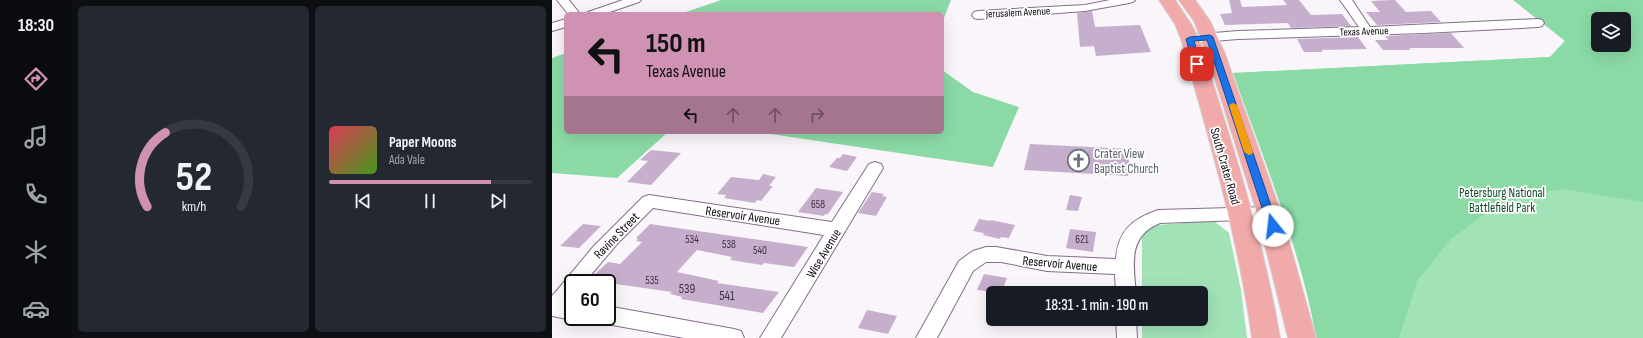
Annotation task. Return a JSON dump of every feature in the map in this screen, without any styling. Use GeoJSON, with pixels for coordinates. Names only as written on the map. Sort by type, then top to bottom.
{"type":"FeatureCollection","features":[{"type":"Feature","properties":{"kind":"main road","name":"South Crater Road"},"geometry":{"type":"LineString","coordinates":[[1167,0],[1183,24],[1200,38],[1269,213],[1302,338]]}},
{"type":"Feature","properties":{"kind":"main road","name":"South Crater Road"},"geometry":{"type":"LineString","coordinates":[[1187,0],[1202,21],[1200,38],[1255,273],[1266,338]]}},
{"type":"Feature","properties":{"kind":"street"},"geometry":{"type":"LineString","coordinates":[[563,0],[572,12]]}},
{"type":"Feature","properties":{"kind":"street"},"geometry":{"type":"LineString","coordinates":[[598,12],[635,0]]}},
{"type":"Feature","properties":{"kind":"street","name":"Jerusalem Avenue"},"geometry":{"type":"LineString","coordinates":[[978,15],[1085,8],[1129,0]]}},
{"type":"Feature","properties":{"kind":"street"},"geometry":{"type":"LineString","coordinates":[[1346,0],[1368,31]]}},
{"type":"Feature","properties":{"kind":"street","name":"Texas Avenue"},"geometry":{"type":"LineString","coordinates":[[1200,38],[1538,23]]}},
{"type":"Feature","properties":{"kind":"street"},"geometry":{"type":"LineString","coordinates":[[552,27],[564,24]]}},
{"type":"Feature","properties":{"kind":"street","name":"Wise Avenue"},"geometry":{"type":"LineString","coordinates":[[770,338],[821,258],[875,168]]}},
{"type":"Feature","properties":{"kind":"street","name":"Reservoir Avenue"},"geometry":{"type":"LineString","coordinates":[[649,201],[837,230]]}},
{"type":"Feature","properties":{"kind":"street","name":"Ravine Street"},"geometry":{"type":"LineString","coordinates":[[560,309],[571,284],[596,254],[649,201]]}},
{"type":"Feature","properties":{"kind":"street"},"geometry":{"type":"LineString","coordinates":[[1126,286],[1125,251],[1128,239],[1136,229],[1150,220],[1158,217],[1269,213]]}},
{"type":"Feature","properties":{"kind":"street","name":"Reservoir Avenue"},"geometry":{"type":"LineString","coordinates":[[926,338],[966,266],[973,260],[982,256],[990,254],[1034,262],[1074,266],[1125,267]]}},
{"type":"Feature","properties":{"kind":"street"},"geometry":{"type":"LineString","coordinates":[[616,318],[734,338]]}},
{"type":"Feature","properties":{"kind":"street"},"geometry":{"type":"LineString","coordinates":[[1126,326],[1127,338]]}},
{"type":"Feature","properties":{"kind":"green space"},"geometry":{"type":"Polygon","coordinates":[[[721,0],[951,0],[944,18],[944,12],[686,12],[721,0]]]}},
{"type":"Feature","properties":{"kind":"green space","name":"Petersburg National Battlefield Park"},"geometry":{"type":"Polygon","coordinates":[[[1513,0],[1643,0],[1643,202],[1563,189],[1535,193],[1493,208],[1451,239],[1417,281],[1399,338],[1316,338],[1301,270],[1291,237],[1269,171],[1233,73],[1550,57],[1565,41],[1513,0]]]}},
{"type":"Feature","properties":{"kind":"green space","name":"Petersburg National Battlefield Park"},"geometry":{"type":"Polygon","coordinates":[[[1643,0],[1643,338],[1317,338],[1301,270],[1291,237],[1233,73],[1550,57],[1565,41],[1545,16],[1643,0]]]}},
{"type":"Feature","properties":{"kind":"green space"},"geometry":{"type":"Polygon","coordinates":[[[564,54],[564,134],[666,134],[617,178],[552,173],[552,58],[564,54]]]}},
{"type":"Feature","properties":{"kind":"green space"},"geometry":{"type":"Polygon","coordinates":[[[944,71],[973,92],[1019,107],[993,167],[770,134],[944,134],[944,71]]]}},
{"type":"Feature","properties":{"kind":"green space"},"geometry":{"type":"Polygon","coordinates":[[[1214,221],[1229,233],[1241,290],[1247,338],[1142,338],[1142,326],[1208,326],[1208,286],[1142,286],[1142,226],[1214,221]]]}},
{"type":"Feature","properties":{"kind":"building"},"geometry":{"type":"Polygon","coordinates":[[[1229,0],[1240,0],[1242,7],[1287,5],[1283,0],[1299,0],[1311,15],[1342,14],[1351,26],[1291,28],[1288,23],[1225,25],[1220,14],[1232,13],[1229,0]]]}},
{"type":"Feature","properties":{"kind":"building"},"geometry":{"type":"Polygon","coordinates":[[[1395,0],[1406,12],[1431,11],[1441,22],[1377,25],[1366,12],[1380,12],[1371,1],[1395,0]]]}},
{"type":"Feature","properties":{"kind":"building"},"geometry":{"type":"Polygon","coordinates":[[[1092,11],[1095,27],[1140,25],[1151,52],[1096,56],[1094,46],[1080,47],[1077,13],[1092,11]]]}},
{"type":"Feature","properties":{"kind":"building"},"geometry":{"type":"Polygon","coordinates":[[[1451,33],[1464,48],[1409,48],[1411,50],[1383,50],[1375,40],[1388,40],[1385,36],[1451,33]]]}},
{"type":"Feature","properties":{"kind":"building"},"geometry":{"type":"Polygon","coordinates":[[[1358,37],[1367,49],[1304,52],[1297,39],[1358,37]]]}},
{"type":"Feature","properties":{"kind":"building","name":"Crater View Baptist Church"},"geometry":{"type":"Polygon","coordinates":[[[1030,144],[1130,149],[1128,176],[1024,170],[1030,144]]]}},
{"type":"Feature","properties":{"kind":"building"},"geometry":{"type":"Polygon","coordinates":[[[651,150],[681,153],[651,185],[627,182],[648,161],[640,160],[651,150]]]}},
{"type":"Feature","properties":{"kind":"building"},"geometry":{"type":"Polygon","coordinates":[[[843,154],[857,157],[847,171],[829,167],[837,158],[840,158],[843,154]]]}},
{"type":"Feature","properties":{"kind":"building"},"geometry":{"type":"Polygon","coordinates":[[[763,174],[776,177],[769,186],[773,186],[761,201],[757,200],[755,203],[724,198],[726,195],[717,194],[731,177],[759,180],[763,174]]]}},
{"type":"Feature","properties":{"kind":"building"},"geometry":{"type":"Polygon","coordinates":[[[816,188],[843,192],[828,214],[825,214],[824,216],[798,212],[816,188]]]}},
{"type":"Feature","properties":{"kind":"building"},"geometry":{"type":"Polygon","coordinates":[[[872,192],[884,194],[882,196],[887,197],[876,216],[858,213],[872,192]]]}},
{"type":"Feature","properties":{"kind":"building"},"geometry":{"type":"Polygon","coordinates":[[[1070,195],[1082,197],[1078,211],[1066,210],[1070,195]]]}},
{"type":"Feature","properties":{"kind":"building"},"geometry":{"type":"Polygon","coordinates":[[[979,219],[1015,225],[1009,238],[1001,237],[1000,239],[983,235],[984,233],[973,231],[979,219]]]}},
{"type":"Feature","properties":{"kind":"building"},"geometry":{"type":"Polygon","coordinates":[[[583,224],[601,226],[579,248],[560,246],[583,224]]]}},
{"type":"Feature","properties":{"kind":"building"},"geometry":{"type":"Polygon","coordinates":[[[650,224],[808,247],[794,267],[764,263],[762,265],[730,260],[732,257],[697,250],[677,272],[719,281],[717,283],[779,292],[763,313],[681,299],[682,297],[670,294],[672,292],[616,284],[616,274],[595,274],[608,262],[620,264],[642,242],[636,241],[638,239],[636,238],[650,224]]]}},
{"type":"Feature","properties":{"kind":"building"},"geometry":{"type":"Polygon","coordinates":[[[1070,229],[1096,232],[1093,252],[1066,248],[1070,229]]]}},
{"type":"Feature","properties":{"kind":"building"},"geometry":{"type":"Polygon","coordinates":[[[984,274],[1007,278],[1004,286],[986,286],[986,291],[977,290],[984,274]]]}},
{"type":"Feature","properties":{"kind":"building"},"geometry":{"type":"Polygon","coordinates":[[[867,310],[897,316],[888,334],[858,328],[867,310]]]}},
{"type":"Feature","properties":{"kind":"slow traffic"},"geometry":{"type":"LineString","coordinates":[[1233,105],[1249,152]]}},
{"type":"Feature","properties":{"kind":"place","name":"Crater View Baptist Church"},"geometry":{"type":"Point","coordinates":[1078,160]}},
{"type":"Feature","properties":{"kind":"route"},"geometry":{"type":"LineString","coordinates":[[1197,64],[1190,39],[1210,37],[1273,226]]}}]}
